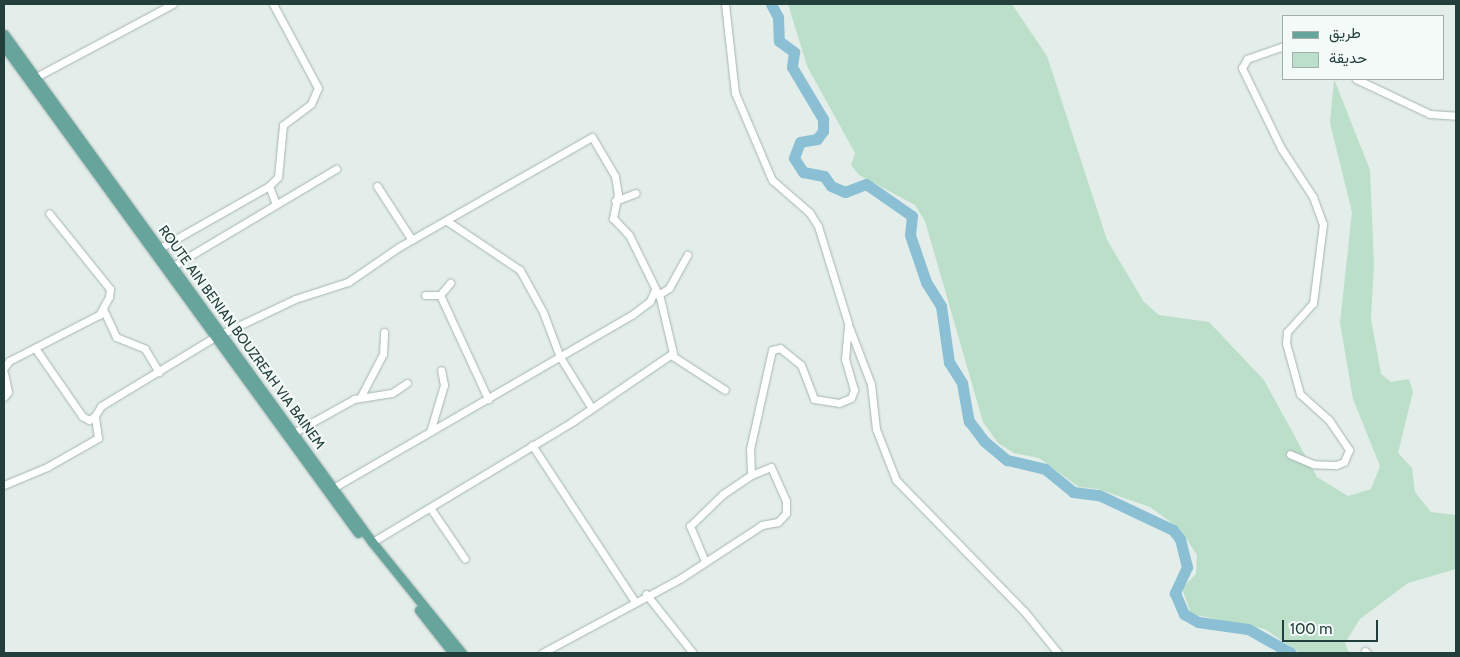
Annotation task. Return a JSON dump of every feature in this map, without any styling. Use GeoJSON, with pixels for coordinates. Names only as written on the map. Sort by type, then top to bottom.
{"type":"FeatureCollection","features":[{"type":"Feature","properties":{"kind":"main road","name":"ROUTE AIN BENIAN BOUZREAH VIA BAINEM"},"geometry":{"type":"LineString","coordinates":[[4,34],[173,266],[322,485],[454,653]]}},
{"type":"Feature","properties":{"kind":"main road","name":"ROUTE AIN BENIAN BOUZREAH VIA BAINEM"},"geometry":{"type":"LineString","coordinates":[[4,46],[293,433],[372,542],[462,653]]}},
{"type":"Feature","properties":{"kind":"street"},"geometry":{"type":"LineString","coordinates":[[36,77],[173,4]]}},
{"type":"Feature","properties":{"kind":"street"},"geometry":{"type":"LineString","coordinates":[[160,248],[269,186],[278,177],[284,122],[311,104],[318,88],[273,4]]}},
{"type":"Feature","properties":{"kind":"street"},"geometry":{"type":"LineString","coordinates":[[725,4],[735,93],[772,180],[816,220],[848,324],[871,384],[876,429],[896,480],[1024,611],[1058,653]]}},
{"type":"Feature","properties":{"kind":"street"},"geometry":{"type":"LineString","coordinates":[[1282,47],[1247,59],[1242,68],[1281,148],[1313,197],[1323,224],[1313,303],[1287,332],[1286,343],[1300,394],[1329,420],[1349,450],[1344,462],[1336,465],[1313,464],[1290,454]]}},
{"type":"Feature","properties":{"kind":"street"},"geometry":{"type":"LineString","coordinates":[[1358,80],[1430,114],[1456,116]]}},
{"type":"Feature","properties":{"kind":"street"},"geometry":{"type":"LineString","coordinates":[[35,348],[82,416],[89,420],[96,416],[109,400],[219,335],[295,299],[348,282],[412,240],[592,136],[615,176],[613,218],[629,235],[657,293],[674,345],[671,355],[431,509],[372,542]]}},
{"type":"Feature","properties":{"kind":"street"},"geometry":{"type":"LineString","coordinates":[[173,266],[336,169]]}},
{"type":"Feature","properties":{"kind":"street"},"geometry":{"type":"LineString","coordinates":[[269,186],[276,204]]}},
{"type":"Feature","properties":{"kind":"street"},"geometry":{"type":"LineString","coordinates":[[377,186],[412,240]]}},
{"type":"Feature","properties":{"kind":"street"},"geometry":{"type":"LineString","coordinates":[[615,201],[636,193]]}},
{"type":"Feature","properties":{"kind":"street"},"geometry":{"type":"LineString","coordinates":[[4,368],[103,309],[110,289],[49,213]]}},
{"type":"Feature","properties":{"kind":"street"},"geometry":{"type":"LineString","coordinates":[[447,221],[520,270],[543,312],[560,357],[592,407]]}},
{"type":"Feature","properties":{"kind":"street"},"geometry":{"type":"LineString","coordinates":[[333,488],[638,310],[657,293],[668,288],[687,255]]}},
{"type":"Feature","properties":{"kind":"street"},"geometry":{"type":"LineString","coordinates":[[440,295],[450,283]]}},
{"type":"Feature","properties":{"kind":"street"},"geometry":{"type":"LineString","coordinates":[[425,295],[440,295]]}},
{"type":"Feature","properties":{"kind":"street"},"geometry":{"type":"LineString","coordinates":[[440,295],[488,399]]}},
{"type":"Feature","properties":{"kind":"street"},"geometry":{"type":"LineString","coordinates":[[103,309],[116,337],[145,349],[159,372]]}},
{"type":"Feature","properties":{"kind":"street"},"geometry":{"type":"LineString","coordinates":[[751,475],[750,449],[772,350],[780,348],[801,365],[814,399],[847,400],[854,390],[845,359],[848,324]]}},
{"type":"Feature","properties":{"kind":"street"},"geometry":{"type":"LineString","coordinates":[[361,396],[383,354],[384,332]]}},
{"type":"Feature","properties":{"kind":"street"},"geometry":{"type":"LineString","coordinates":[[671,355],[725,390]]}},
{"type":"Feature","properties":{"kind":"street"},"geometry":{"type":"LineString","coordinates":[[430,432],[444,385],[441,370]]}},
{"type":"Feature","properties":{"kind":"street"},"geometry":{"type":"LineString","coordinates":[[4,373],[8,392],[4,398]]}},
{"type":"Feature","properties":{"kind":"street"},"geometry":{"type":"LineString","coordinates":[[293,433],[361,396],[392,393],[407,383]]}},
{"type":"Feature","properties":{"kind":"street"},"geometry":{"type":"LineString","coordinates":[[4,485],[47,467],[98,438],[96,416]]}},
{"type":"Feature","properties":{"kind":"street"},"geometry":{"type":"LineString","coordinates":[[532,445],[634,600]]}},
{"type":"Feature","properties":{"kind":"street"},"geometry":{"type":"LineString","coordinates":[[542,653],[634,600],[681,578],[704,560],[762,525],[778,522],[786,513],[786,501],[770,467],[751,475],[692,522],[690,532],[704,560]]}},
{"type":"Feature","properties":{"kind":"street"},"geometry":{"type":"LineString","coordinates":[[431,509],[465,559]]}},
{"type":"Feature","properties":{"kind":"street"},"geometry":{"type":"LineString","coordinates":[[646,594],[693,653]]}},
{"type":"Feature","properties":{"kind":"green space"},"geometry":{"type":"Polygon","coordinates":[[[788,4],[1012,4],[1047,56],[1107,240],[1144,302],[1159,315],[1209,322],[1264,380],[1317,477],[1348,496],[1371,489],[1380,466],[1353,399],[1340,323],[1352,212],[1330,123],[1334,80],[1370,170],[1374,264],[1371,319],[1381,374],[1391,382],[1409,379],[1413,392],[1398,453],[1412,468],[1415,492],[1431,512],[1456,515],[1456,569],[1408,583],[1360,619],[1345,643],[1349,653],[1300,653],[1265,629],[1191,614],[1182,588],[1196,574],[1197,555],[1180,529],[1150,507],[1098,489],[1079,487],[1039,458],[1014,453],[998,443],[983,422],[925,221],[915,205],[859,175],[851,165],[855,153],[807,66],[788,4]]]}},
{"type":"Feature","properties":{"kind":"waterway"},"geometry":{"type":"LineString","coordinates":[[771,4],[778,17],[779,41],[794,52],[792,67],[823,119],[823,131],[817,139],[800,142],[794,158],[803,172],[824,176],[831,186],[845,192],[866,184],[912,216],[910,235],[926,282],[941,306],[949,362],[962,383],[969,421],[984,441],[1007,460],[1045,469],[1073,492],[1099,495],[1173,530],[1180,539],[1187,567],[1175,593],[1184,614],[1198,622],[1248,629],[1291,653]]}}]}
